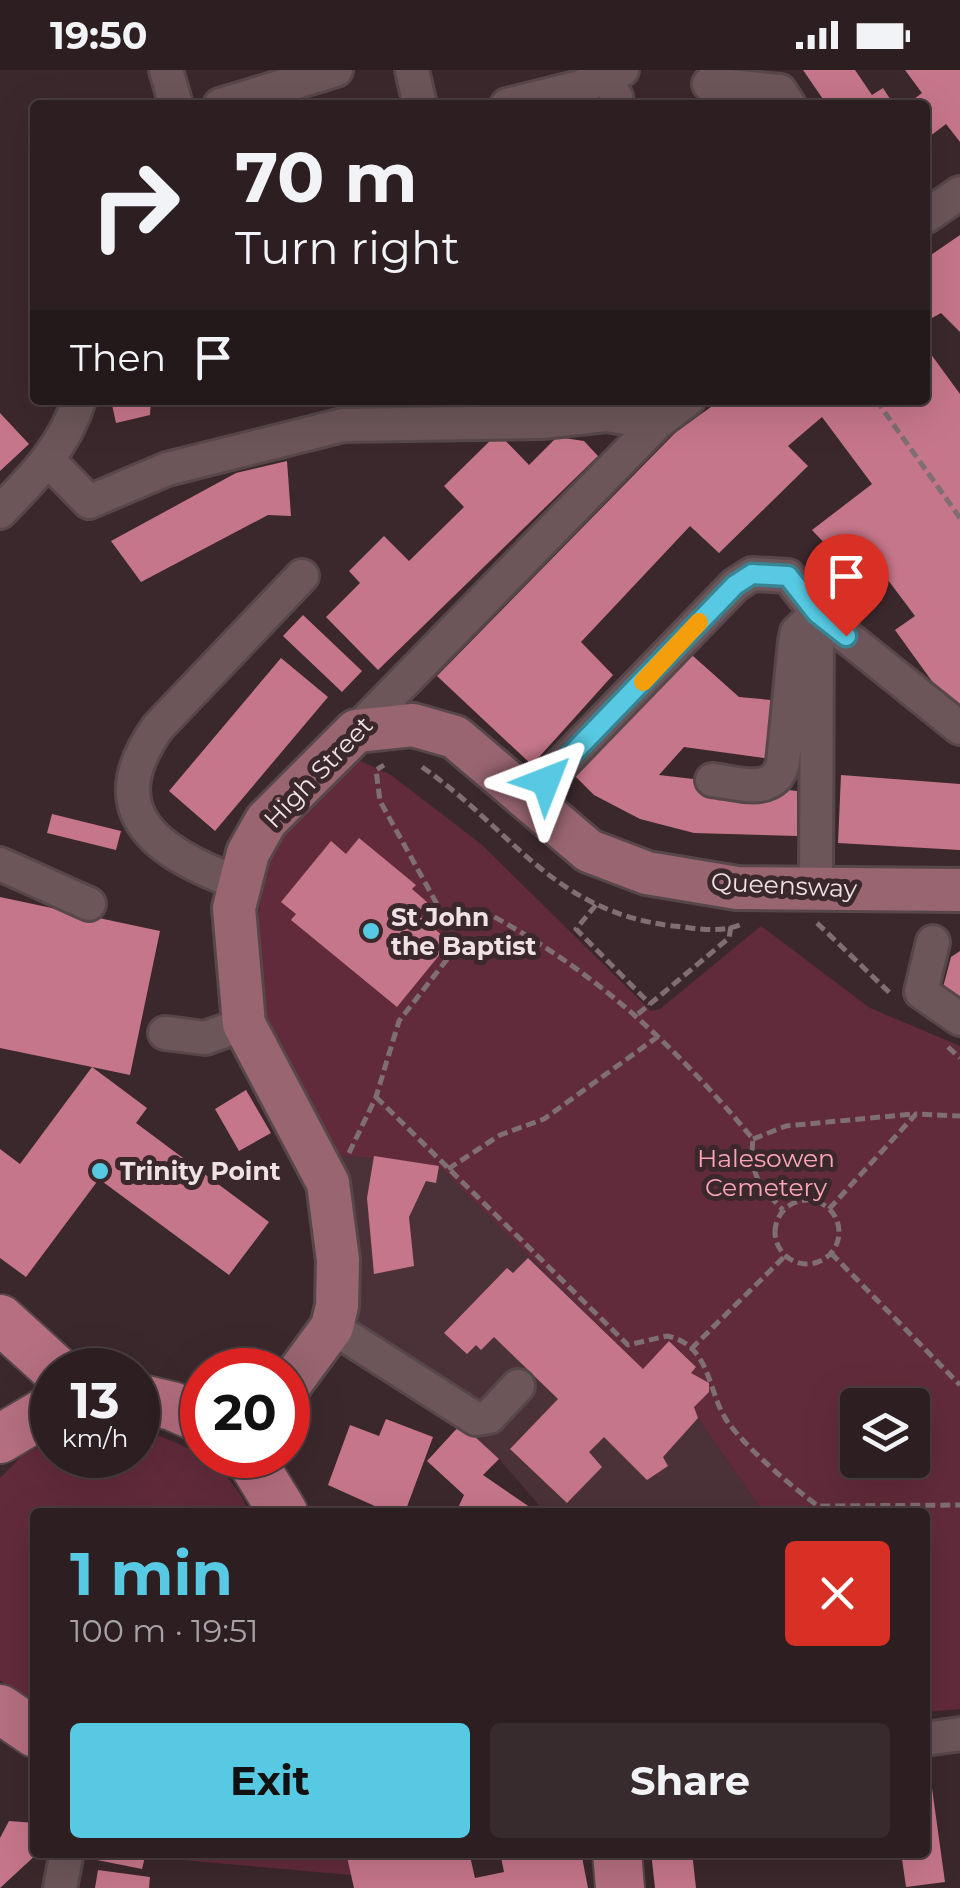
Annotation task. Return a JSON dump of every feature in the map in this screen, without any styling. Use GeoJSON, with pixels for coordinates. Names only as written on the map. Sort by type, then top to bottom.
{"type":"FeatureCollection","features":[{"type":"Feature","properties":{"kind":"highway"},"geometry":{"type":"LineString","coordinates":[[0,1319],[32,1348]]}},
{"type":"Feature","properties":{"kind":"highway"},"geometry":{"type":"LineString","coordinates":[[0,1439],[30,1421]]}},
{"type":"Feature","properties":{"kind":"highway"},"geometry":{"type":"LineString","coordinates":[[0,1709],[30,1730]]}},
{"type":"Feature","properties":{"kind":"highway"},"geometry":{"type":"LineString","coordinates":[[618,1858],[620,1888]]}},
{"type":"Feature","properties":{"kind":"main road","name":"Queensway"},"geometry":{"type":"LineString","coordinates":[[356,732],[413,724],[454,737],[589,851],[647,873],[737,888],[960,890]]}},
{"type":"Feature","properties":{"kind":"main road","name":"High Street"},"geometry":{"type":"LineString","coordinates":[[332,1327],[338,1306],[338,1260],[328,1183],[244,1024],[235,924],[238,882],[266,821],[356,732]]}},
{"type":"Feature","properties":{"kind":"main road"},"geometry":{"type":"LineString","coordinates":[[310,1355],[332,1327]]}},
{"type":"Feature","properties":{"kind":"street"},"geometry":{"type":"LineString","coordinates":[[166,70],[175,100]]}},
{"type":"Feature","properties":{"kind":"street"},"geometry":{"type":"LineString","coordinates":[[237,100],[336,70]]}},
{"type":"Feature","properties":{"kind":"street"},"geometry":{"type":"LineString","coordinates":[[412,70],[419,100]]}},
{"type":"Feature","properties":{"kind":"street"},"geometry":{"type":"LineString","coordinates":[[703,86],[780,90],[786,100]]}},
{"type":"Feature","properties":{"kind":"street"},"geometry":{"type":"LineString","coordinates":[[527,100],[580,87],[618,91]]}},
{"type":"Feature","properties":{"kind":"street"},"geometry":{"type":"LineString","coordinates":[[930,213],[960,193]]}},
{"type":"Feature","properties":{"kind":"street"},"geometry":{"type":"LineString","coordinates":[[0,512],[48,460],[71,425],[77,405]]}},
{"type":"Feature","properties":{"kind":"street"},"geometry":{"type":"LineString","coordinates":[[48,460],[89,502],[166,469],[343,425],[523,422],[652,411]]}},
{"type":"Feature","properties":{"kind":"street","name":"High Street"},"geometry":{"type":"LineString","coordinates":[[356,732],[652,411]]}},
{"type":"Feature","properties":{"kind":"street"},"geometry":{"type":"LineString","coordinates":[[526,801],[735,585],[752,574],[788,576],[817,613],[960,728]]}},
{"type":"Feature","properties":{"kind":"street"},"geometry":{"type":"LineString","coordinates":[[238,882],[206,871],[155,841],[131,800],[134,772],[142,749],[158,727],[302,576]]}},
{"type":"Feature","properties":{"kind":"street"},"geometry":{"type":"LineString","coordinates":[[712,780],[764,786],[781,771],[797,632],[817,613]]}},
{"type":"Feature","properties":{"kind":"street"},"geometry":{"type":"LineString","coordinates":[[816,889],[817,613]]}},
{"type":"Feature","properties":{"kind":"street"},"geometry":{"type":"LineString","coordinates":[[0,864],[89,904]]}},
{"type":"Feature","properties":{"kind":"street"},"geometry":{"type":"LineString","coordinates":[[933,942],[920,992],[953,1032]]}},
{"type":"Feature","properties":{"kind":"street"},"geometry":{"type":"LineString","coordinates":[[165,1032],[206,1038],[244,1024]]}},
{"type":"Feature","properties":{"kind":"street"},"geometry":{"type":"LineString","coordinates":[[332,1327],[476,1419],[489,1417],[518,1386]]}},
{"type":"Feature","properties":{"kind":"street"},"geometry":{"type":"LineString","coordinates":[[930,1738],[960,1734]]}},
{"type":"Feature","properties":{"kind":"street"},"geometry":{"type":"LineString","coordinates":[[0,1742],[30,1735]]}},
{"type":"Feature","properties":{"kind":"street"},"geometry":{"type":"LineString","coordinates":[[60,1888],[66,1858]]}},
{"type":"Feature","properties":{"kind":"path"},"geometry":{"type":"LineString","coordinates":[[880,405],[960,518]]}},
{"type":"Feature","properties":{"kind":"path"},"geometry":{"type":"LineString","coordinates":[[346,1159],[376,1097],[399,1021],[459,944],[451,923],[380,800],[376,770]]}},
{"type":"Feature","properties":{"kind":"path"},"geometry":{"type":"LineString","coordinates":[[638,1014],[729,938],[737,888]]}},
{"type":"Feature","properties":{"kind":"path"},"geometry":{"type":"LineString","coordinates":[[816,889],[817,924],[903,1005]]}},
{"type":"Feature","properties":{"kind":"path"},"geometry":{"type":"LineString","coordinates":[[596,905],[576,929],[650,1004]]}},
{"type":"Feature","properties":{"kind":"path"},"geometry":{"type":"LineString","coordinates":[[451,923],[490,914],[532,938],[638,1014],[753,1139],[750,1166],[757,1183],[783,1210]]}},
{"type":"Feature","properties":{"kind":"path"},"geometry":{"type":"LineString","coordinates":[[953,1032],[960,1058]]}},
{"type":"Feature","properties":{"kind":"path"},"geometry":{"type":"LineString","coordinates":[[447,1169],[500,1135],[544,1119],[660,1035]]}},
{"type":"Feature","properties":{"kind":"path"},"geometry":{"type":"LineString","coordinates":[[376,1097],[628,1345],[667,1336],[691,1349],[704,1364],[728,1422],[818,1506],[960,1505]]}},
{"type":"Feature","properties":{"kind":"path"},"geometry":{"type":"LineString","coordinates":[[753,1139],[786,1126],[916,1114],[960,1116]]}},
{"type":"Feature","properties":{"kind":"path"},"geometry":{"type":"LineString","coordinates":[[829,1209],[916,1114]]}},
{"type":"Feature","properties":{"kind":"path"},"geometry":{"type":"LineString","coordinates":[[811,1200],[829,1209],[839,1226],[831,1253],[804,1264],[785,1256],[775,1228],[783,1210],[811,1200]]}},
{"type":"Feature","properties":{"kind":"path"},"geometry":{"type":"LineString","coordinates":[[831,1253],[960,1385]]}},
{"type":"Feature","properties":{"kind":"path"},"geometry":{"type":"LineString","coordinates":[[691,1349],[785,1256]]}},
{"type":"Feature","properties":{"kind":"shaded area"},"geometry":{"type":"Polygon","coordinates":[[[331,1154],[439,1166],[644,1368],[669,1341],[696,1367],[694,1376],[702,1376],[709,1383],[698,1418],[760,1508],[542,1508],[499,1459],[353,1334],[331,1154]]]}},
{"type":"Feature","properties":{"kind":"green space","name":"Halesowen Cemetery"},"geometry":{"type":"Polygon","coordinates":[[[358,760],[391,775],[481,844],[651,1011],[660,1009],[761,926],[870,1008],[960,1046],[960,1709],[930,1712],[930,1508],[760,1508],[698,1418],[694,1407],[709,1392],[708,1383],[691,1373],[696,1367],[670,1341],[643,1369],[439,1166],[331,1154],[276,1052],[263,1006],[257,940],[266,875],[277,844],[292,816],[313,790],[358,760]]]}},
{"type":"Feature","properties":{"kind":"green space"},"geometry":{"type":"Polygon","coordinates":[[[160,1437],[180,1444],[180,1478],[227,1478],[247,1508],[30,1508],[30,1706],[0,1680],[0,1478],[30,1451],[30,1478],[160,1478],[160,1437]]]}},
{"type":"Feature","properties":{"kind":"green space"},"geometry":{"type":"Polygon","coordinates":[[[349,1858],[351,1875],[171,1859],[349,1858]]]}},
{"type":"Feature","properties":{"kind":"building"},"geometry":{"type":"Polygon","coordinates":[[[803,70],[855,70],[872,95],[883,88],[891,100],[824,100],[803,70]]]}},
{"type":"Feature","properties":{"kind":"building"},"geometry":{"type":"Polygon","coordinates":[[[905,70],[960,70],[960,142],[946,124],[930,136],[930,100],[913,100],[922,93],[905,70]]]}},
{"type":"Feature","properties":{"kind":"building"},"geometry":{"type":"Polygon","coordinates":[[[960,235],[960,332],[941,313],[930,319],[930,256],[960,235]]]}},
{"type":"Feature","properties":{"kind":"building"},"geometry":{"type":"Polygon","coordinates":[[[930,353],[960,394],[960,720],[895,630],[915,616],[873,560],[835,588],[816,561],[829,548],[812,530],[872,484],[822,417],[788,446],[808,466],[719,553],[690,526],[581,642],[613,675],[532,765],[437,676],[677,431],[714,405],[930,405],[930,353]]]}},
{"type":"Feature","properties":{"kind":"building"},"geometry":{"type":"Polygon","coordinates":[[[112,405],[151,405],[150,415],[116,423],[112,405]]]}},
{"type":"Feature","properties":{"kind":"building"},"geometry":{"type":"Polygon","coordinates":[[[0,413],[29,444],[0,471],[0,413]]]}},
{"type":"Feature","properties":{"kind":"building"},"geometry":{"type":"Polygon","coordinates":[[[498,433],[529,465],[557,437],[584,441],[598,456],[378,670],[326,617],[360,583],[349,571],[384,536],[409,561],[464,507],[444,486],[498,433]]]}},
{"type":"Feature","properties":{"kind":"building"},"geometry":{"type":"Polygon","coordinates":[[[287,461],[291,516],[268,515],[141,582],[111,541],[236,473],[287,461]]]}},
{"type":"Feature","properties":{"kind":"building"},"geometry":{"type":"Polygon","coordinates":[[[303,615],[362,671],[342,692],[283,636],[303,615]]]}},
{"type":"Feature","properties":{"kind":"building"},"geometry":{"type":"Polygon","coordinates":[[[684,648],[739,697],[782,701],[771,759],[684,747],[659,775],[797,791],[797,836],[694,833],[640,819],[594,795],[565,766],[684,648]]]}},
{"type":"Feature","properties":{"kind":"building"},"geometry":{"type":"Polygon","coordinates":[[[281,658],[328,697],[215,831],[169,791],[281,658]]]}},
{"type":"Feature","properties":{"kind":"building"},"geometry":{"type":"Polygon","coordinates":[[[841,775],[960,784],[960,850],[838,843],[841,775]]]}},
{"type":"Feature","properties":{"kind":"building"},"geometry":{"type":"Polygon","coordinates":[[[52,814],[121,831],[116,850],[47,833],[52,814]]]}},
{"type":"Feature","properties":{"kind":"building","name":"St John the Baptist"},"geometry":{"type":"Polygon","coordinates":[[[359,838],[416,885],[412,889],[427,902],[417,914],[450,942],[397,1007],[291,920],[296,914],[281,902],[331,841],[346,854],[359,838]]]}},
{"type":"Feature","properties":{"kind":"building"},"geometry":{"type":"Polygon","coordinates":[[[0,897],[160,931],[130,1075],[0,1048],[0,897]]]}},
{"type":"Feature","properties":{"kind":"building"},"geometry":{"type":"Polygon","coordinates":[[[960,951],[960,1004],[942,991],[951,957],[960,951]]]}},
{"type":"Feature","properties":{"kind":"building","name":"Trinity Point"},"geometry":{"type":"Polygon","coordinates":[[[92,1067],[147,1108],[136,1123],[269,1222],[229,1275],[99,1179],[26,1277],[0,1258],[0,1149],[20,1164],[92,1067]]]}},
{"type":"Feature","properties":{"kind":"building"},"geometry":{"type":"Polygon","coordinates":[[[246,1090],[271,1133],[239,1151],[215,1109],[246,1090]]]}},
{"type":"Feature","properties":{"kind":"building"},"geometry":{"type":"Polygon","coordinates":[[[374,1156],[439,1166],[436,1183],[426,1181],[409,1217],[414,1266],[374,1274],[367,1198],[374,1156]]]}},
{"type":"Feature","properties":{"kind":"building"},"geometry":{"type":"Polygon","coordinates":[[[528,1258],[643,1369],[669,1341],[696,1367],[691,1373],[709,1383],[709,1392],[694,1407],[698,1418],[663,1457],[668,1466],[647,1480],[604,1437],[589,1452],[602,1467],[567,1503],[510,1449],[558,1399],[494,1337],[481,1350],[476,1345],[467,1354],[444,1333],[507,1268],[513,1273],[528,1258]]]}},
{"type":"Feature","properties":{"kind":"building"},"geometry":{"type":"Polygon","coordinates":[[[386,1419],[433,1437],[406,1508],[379,1508],[328,1485],[350,1425],[379,1436],[386,1419]]]}},
{"type":"Feature","properties":{"kind":"building"},"geometry":{"type":"Polygon","coordinates":[[[461,1424],[499,1459],[483,1475],[531,1508],[458,1508],[464,1495],[427,1461],[461,1424]]]}},
{"type":"Feature","properties":{"kind":"building"},"geometry":{"type":"Polygon","coordinates":[[[930,1774],[945,1882],[906,1887],[902,1858],[930,1858],[930,1774]]]}},
{"type":"Feature","properties":{"kind":"building"},"geometry":{"type":"Polygon","coordinates":[[[9,1821],[30,1823],[32,1858],[0,1888],[0,1838],[9,1821]]]}},
{"type":"Feature","properties":{"kind":"building"},"geometry":{"type":"Polygon","coordinates":[[[97,1858],[145,1858],[142,1869],[97,1858]]]}},
{"type":"Feature","properties":{"kind":"building"},"geometry":{"type":"Polygon","coordinates":[[[347,1858],[470,1858],[475,1878],[504,1872],[501,1858],[582,1858],[588,1888],[354,1888],[347,1858]]]}},
{"type":"Feature","properties":{"kind":"building"},"geometry":{"type":"Polygon","coordinates":[[[652,1858],[693,1858],[696,1888],[655,1888],[652,1858]]]}},
{"type":"Feature","properties":{"kind":"building"},"geometry":{"type":"Polygon","coordinates":[[[98,1870],[150,1877],[149,1888],[95,1888],[98,1870]]]}},
{"type":"Feature","properties":{"kind":"slow traffic"},"geometry":{"type":"LineString","coordinates":[[643,682],[699,622]]}},
{"type":"Feature","properties":{"kind":"place","name":"St John the Baptist"},"geometry":{"type":"Point","coordinates":[371,931]}},
{"type":"Feature","properties":{"kind":"place","name":"Trinity Point"},"geometry":{"type":"Point","coordinates":[100,1171]}},
{"type":"Feature","properties":{"kind":"route"},"geometry":{"type":"LineString","coordinates":[[546,781],[735,585],[752,574],[788,576],[817,613],[846,636]]}}]}
